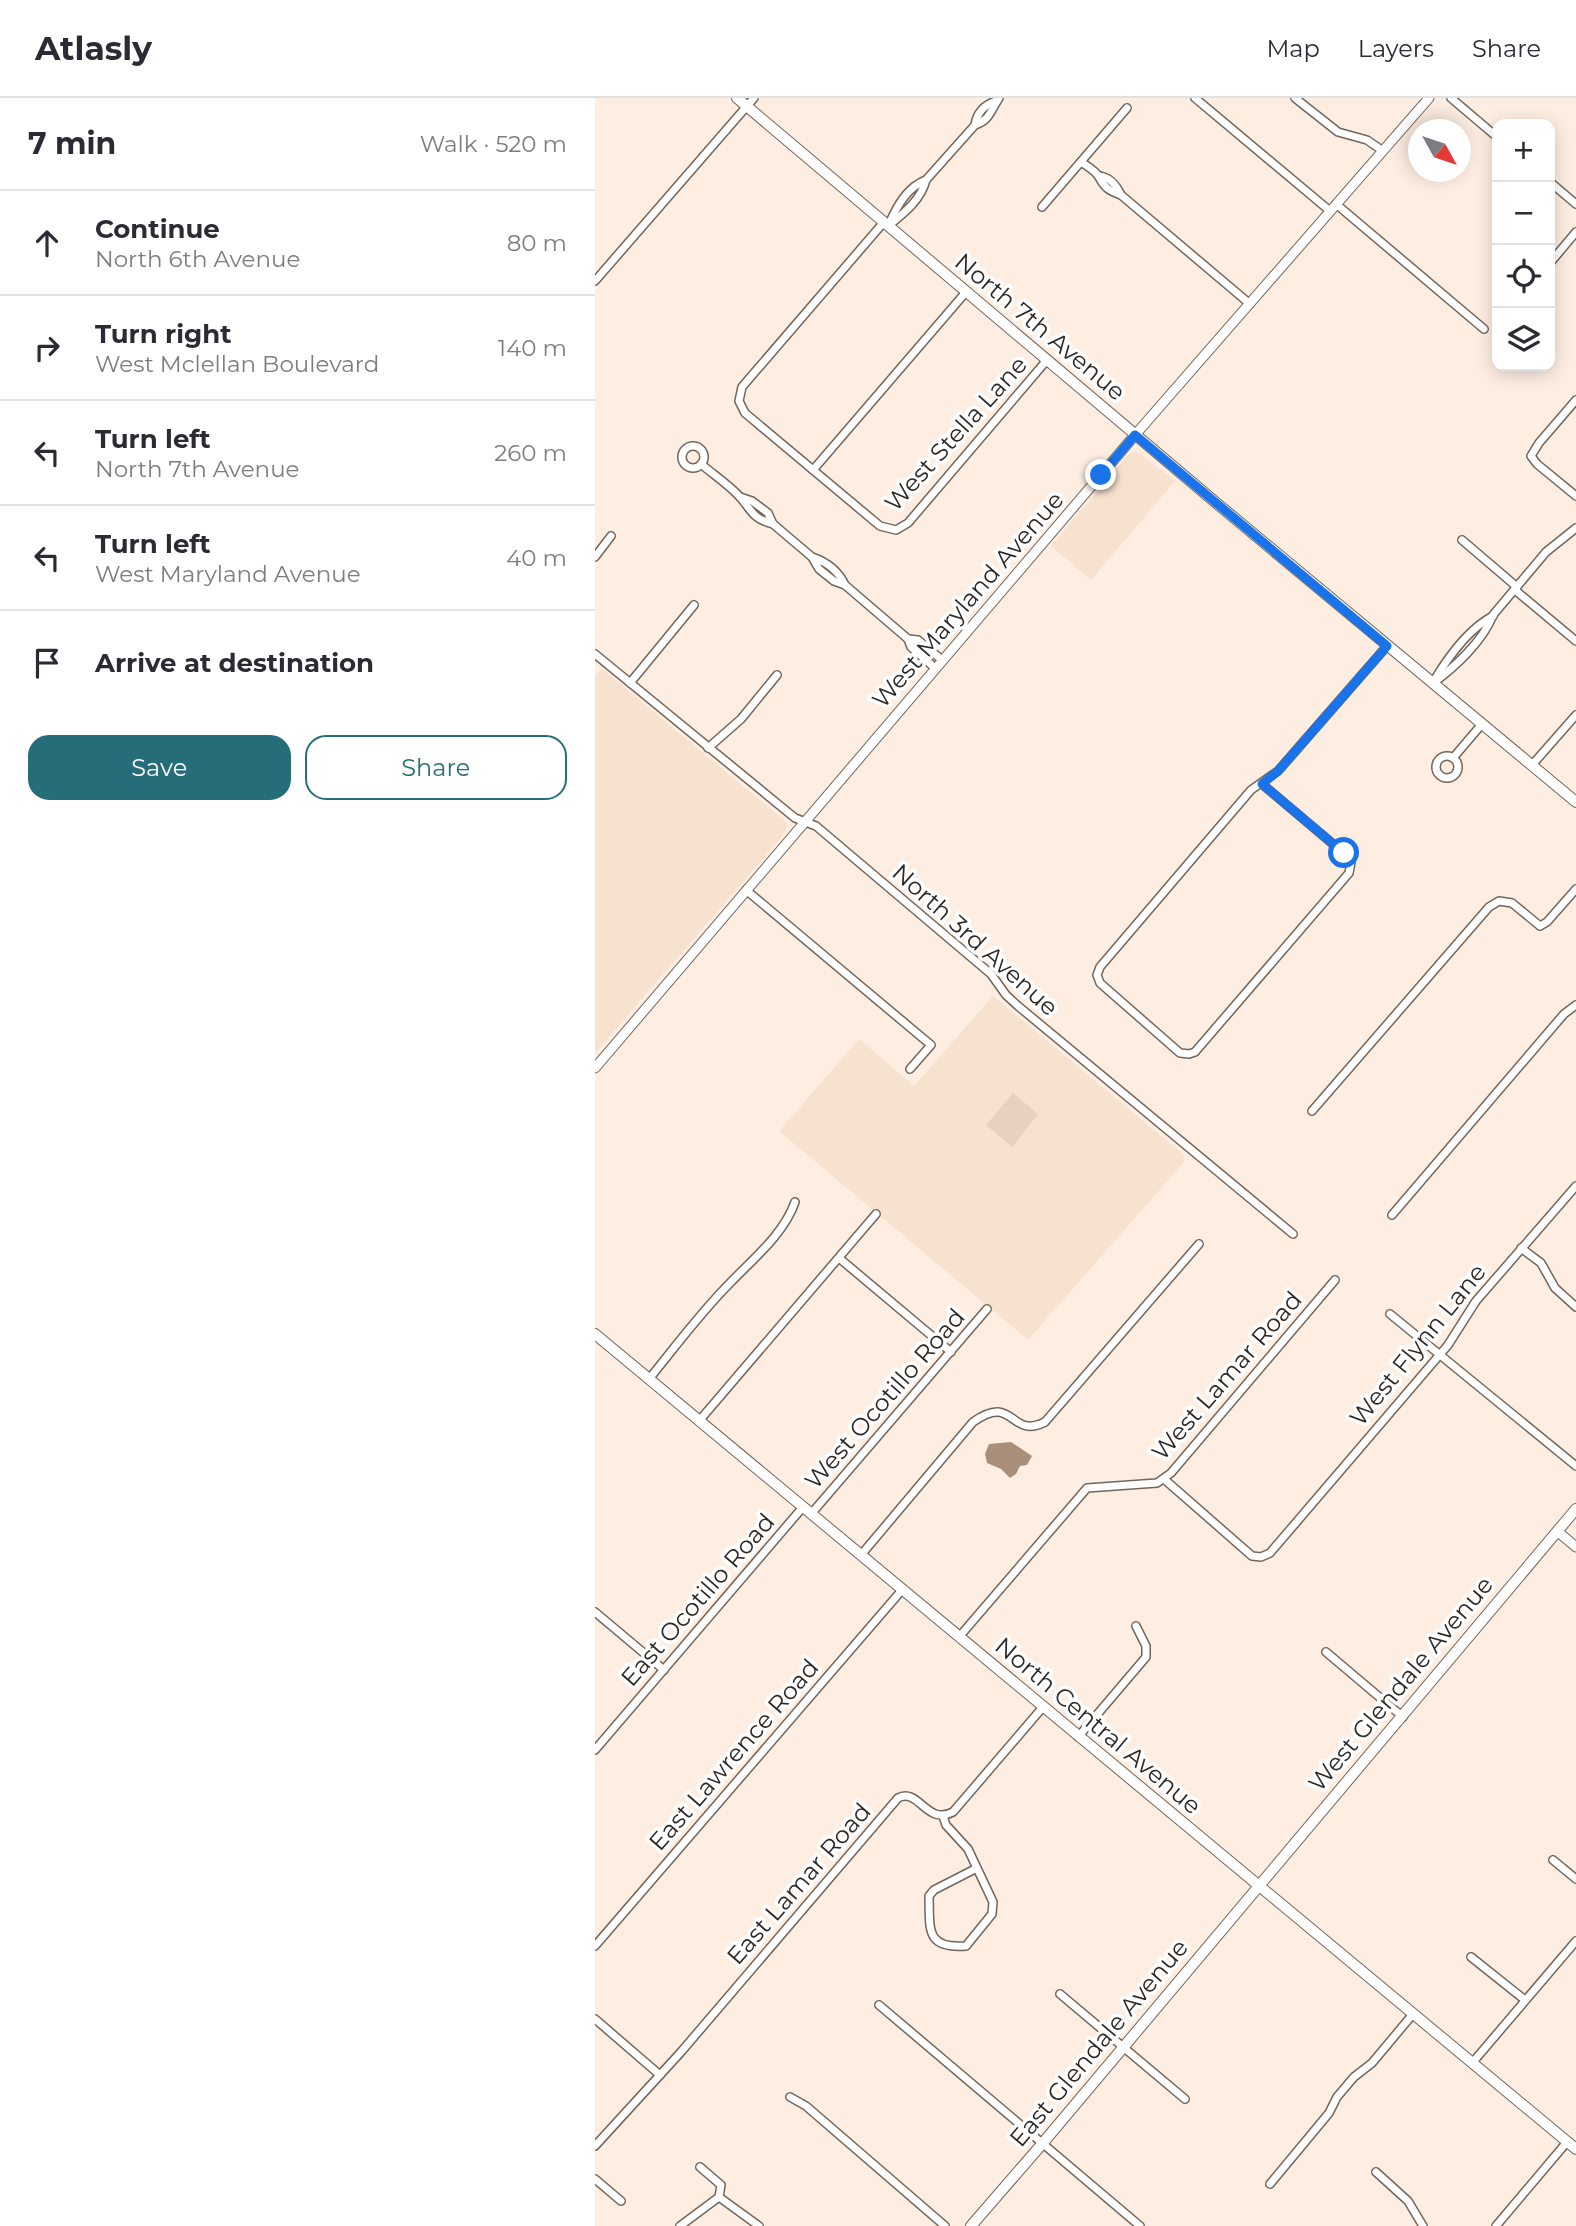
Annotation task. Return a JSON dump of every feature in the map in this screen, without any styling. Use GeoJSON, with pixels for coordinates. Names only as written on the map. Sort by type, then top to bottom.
{"type":"FeatureCollection","features":[{"type":"Feature","properties":{"kind":"main road","name":"North 7th Avenue"},"geometry":{"type":"LineString","coordinates":[[737,98],[750,102],[966,292],[1576,802]]}},
{"type":"Feature","properties":{"kind":"main road","name":"North Central Avenue"},"geometry":{"type":"LineString","coordinates":[[595,1334],[1572,2145]]}},
{"type":"Feature","properties":{"kind":"main road","name":"West Glendale Avenue"},"geometry":{"type":"LineString","coordinates":[[1258,1887],[1576,1508]]}},
{"type":"Feature","properties":{"kind":"main road","name":"East Glendale Avenue"},"geometry":{"type":"LineString","coordinates":[[971,2226],[1258,1887]]}},
{"type":"Feature","properties":{"kind":"street"},"geometry":{"type":"LineString","coordinates":[[1195,98],[1484,329]]}},
{"type":"Feature","properties":{"kind":"street"},"geometry":{"type":"LineString","coordinates":[[1295,98],[1338,132],[1367,141],[1383,151]]}},
{"type":"Feature","properties":{"kind":"street","name":"West Maryland Avenue"},"geometry":{"type":"LineString","coordinates":[[595,1068],[1135,435],[1429,98]]}},
{"type":"Feature","properties":{"kind":"street"},"geometry":{"type":"LineString","coordinates":[[1451,98],[1492,133]]}},
{"type":"Feature","properties":{"kind":"street"},"geometry":{"type":"LineString","coordinates":[[886,224],[905,212],[923,191],[926,180],[975,125],[984,122],[989,116],[997,99]]}},
{"type":"Feature","properties":{"kind":"street"},"geometry":{"type":"LineString","coordinates":[[595,281],[750,102]]}},
{"type":"Feature","properties":{"kind":"street"},"geometry":{"type":"LineString","coordinates":[[1042,207],[1128,108]]}},
{"type":"Feature","properties":{"kind":"street"},"geometry":{"type":"LineString","coordinates":[[1081,162],[1099,176],[1100,183],[1121,195],[1250,304]]}},
{"type":"Feature","properties":{"kind":"street"},"geometry":{"type":"LineString","coordinates":[[926,180],[916,184],[897,205],[886,224],[744,385],[739,394],[745,413],[813,470],[966,292]]}},
{"type":"Feature","properties":{"kind":"street"},"geometry":{"type":"LineString","coordinates":[[1555,186],[1576,204]]}},
{"type":"Feature","properties":{"kind":"street"},"geometry":{"type":"LineString","coordinates":[[911,190],[919,196]]}},
{"type":"Feature","properties":{"kind":"street"},"geometry":{"type":"LineString","coordinates":[[1555,257],[1576,232]]}},
{"type":"Feature","properties":{"kind":"street","name":"West Stella Lane"},"geometry":{"type":"LineString","coordinates":[[813,470],[880,526],[892,530],[901,529],[1047,360]]}},
{"type":"Feature","properties":{"kind":"street"},"geometry":{"type":"LineString","coordinates":[[1576,400],[1531,456],[1576,496]]}},
{"type":"Feature","properties":{"kind":"street"},"geometry":{"type":"LineString","coordinates":[[701,464],[740,498],[748,510],[762,522],[773,524],[812,557],[826,575],[845,584],[908,639],[911,647],[935,668]]}},
{"type":"Feature","properties":{"kind":"street"},"geometry":{"type":"LineString","coordinates":[[1433,683],[1444,664],[1481,622],[1493,615],[1553,545],[1576,527]]}},
{"type":"Feature","properties":{"kind":"street"},"geometry":{"type":"LineString","coordinates":[[595,557],[611,536]]}},
{"type":"Feature","properties":{"kind":"street"},"geometry":{"type":"LineString","coordinates":[[1462,540],[1576,641]]}},
{"type":"Feature","properties":{"kind":"street"},"geometry":{"type":"LineString","coordinates":[[630,683],[694,605]]}},
{"type":"Feature","properties":{"kind":"street"},"geometry":{"type":"LineString","coordinates":[[908,639],[918,639],[942,660]]}},
{"type":"Feature","properties":{"kind":"street"},"geometry":{"type":"LineString","coordinates":[[1262,784],[1346,855],[1351,862],[1349,873],[1195,1052],[1189,1055],[1180,1053],[1100,983],[1097,975],[1100,967],[1251,790],[1278,771],[1387,646]]}},
{"type":"Feature","properties":{"kind":"street","name":"North 3rd Avenue"},"geometry":{"type":"LineString","coordinates":[[595,654],[795,818],[816,826],[991,974],[1018,1006],[1293,1234]]}},
{"type":"Feature","properties":{"kind":"street"},"geometry":{"type":"LineString","coordinates":[[708,748],[741,719],[777,675]]}},
{"type":"Feature","properties":{"kind":"street"},"geometry":{"type":"LineString","coordinates":[[1532,765],[1576,715]]}},
{"type":"Feature","properties":{"kind":"street"},"geometry":{"type":"LineString","coordinates":[[1453,758],[1482,724]]}},
{"type":"Feature","properties":{"kind":"street"},"geometry":{"type":"LineString","coordinates":[[1312,1111],[1489,907],[1499,901],[1512,903],[1540,926],[1547,922],[1576,889]]}},
{"type":"Feature","properties":{"kind":"street"},"geometry":{"type":"LineString","coordinates":[[746,890],[931,1045],[910,1069]]}},
{"type":"Feature","properties":{"kind":"street"},"geometry":{"type":"LineString","coordinates":[[1392,1215],[1562,1015],[1576,1005]]}},
{"type":"Feature","properties":{"kind":"street","name":"West Flynn Lane"},"geometry":{"type":"LineString","coordinates":[[1164,1479],[1252,1556],[1261,1557],[1270,1553],[1440,1355],[1456,1335],[1476,1301],[1576,1186]]}},
{"type":"Feature","properties":{"kind":"street"},"geometry":{"type":"LineString","coordinates":[[649,1379],[730,1283],[770,1241],[790,1215],[795,1202]]}},
{"type":"Feature","properties":{"kind":"street"},"geometry":{"type":"LineString","coordinates":[[699,1420],[876,1214]]}},
{"type":"Feature","properties":{"kind":"street"},"geometry":{"type":"LineString","coordinates":[[861,1555],[973,1422],[990,1411],[999,1411],[1030,1427],[1045,1422],[1199,1244]]}},
{"type":"Feature","properties":{"kind":"street"},"geometry":{"type":"LineString","coordinates":[[1521,1248],[1541,1264],[1555,1288],[1576,1307]]}},
{"type":"Feature","properties":{"kind":"street"},"geometry":{"type":"LineString","coordinates":[[839,1258],[951,1352]]}},
{"type":"Feature","properties":{"kind":"street","name":"West Lamar Road"},"geometry":{"type":"LineString","coordinates":[[959,1637],[1087,1488],[1152,1484],[1164,1479],[1335,1280]]}},
{"type":"Feature","properties":{"kind":"street","name":"West Ocotillo Road"},"geometry":{"type":"LineString","coordinates":[[807,1511],[988,1309]]}},
{"type":"Feature","properties":{"kind":"street"},"geometry":{"type":"LineString","coordinates":[[1390,1314],[1576,1466]]}},
{"type":"Feature","properties":{"kind":"street","name":"East Ocotillo Road"},"geometry":{"type":"LineString","coordinates":[[595,1750],[807,1511]]}},
{"type":"Feature","properties":{"kind":"street"},"geometry":{"type":"LineString","coordinates":[[1557,1531],[1576,1547]]}},
{"type":"Feature","properties":{"kind":"street","name":"East Lawrence Road"},"geometry":{"type":"LineString","coordinates":[[595,1946],[902,1590]]}},
{"type":"Feature","properties":{"kind":"street"},"geometry":{"type":"LineString","coordinates":[[595,1612],[664,1670]]}},
{"type":"Feature","properties":{"kind":"street"},"geometry":{"type":"LineString","coordinates":[[1078,1737],[1146,1657],[1146,1646],[1136,1626]]}},
{"type":"Feature","properties":{"kind":"street"},"geometry":{"type":"LineString","coordinates":[[1326,1652],[1403,1717]]}},
{"type":"Feature","properties":{"kind":"street"},"geometry":{"type":"LineString","coordinates":[[977,1868],[934,1890],[929,1896],[930,1930],[939,1944],[951,1947],[966,1946],[992,1914],[993,1902],[977,1868],[968,1849],[946,1825],[943,1816],[956,1811],[1043,1707]]}},
{"type":"Feature","properties":{"kind":"street","name":"East Lamar Road"},"geometry":{"type":"LineString","coordinates":[[595,2146],[899,1797],[911,1796],[931,1813],[943,1816]]}},
{"type":"Feature","properties":{"kind":"street"},"geometry":{"type":"LineString","coordinates":[[1553,1860],[1576,1879]]}},
{"type":"Feature","properties":{"kind":"street"},"geometry":{"type":"LineString","coordinates":[[1473,2062],[1576,1941]]}},
{"type":"Feature","properties":{"kind":"street"},"geometry":{"type":"LineString","coordinates":[[1471,1957],[1525,2000]]}},
{"type":"Feature","properties":{"kind":"street"},"geometry":{"type":"LineString","coordinates":[[1060,1994],[1185,2099]]}},
{"type":"Feature","properties":{"kind":"street"},"geometry":{"type":"LineString","coordinates":[[879,2005],[1140,2226]]}},
{"type":"Feature","properties":{"kind":"street"},"geometry":{"type":"LineString","coordinates":[[1270,2184],[1329,2113],[1337,2097],[1354,2077],[1372,2063],[1413,2014]]}},
{"type":"Feature","properties":{"kind":"street"},"geometry":{"type":"LineString","coordinates":[[595,2019],[660,2074]]}},
{"type":"Feature","properties":{"kind":"street"},"geometry":{"type":"LineString","coordinates":[[790,2097],[806,2106],[946,2226]]}},
{"type":"Feature","properties":{"kind":"street"},"geometry":{"type":"LineString","coordinates":[[1496,2226],[1572,2145]]}},
{"type":"Feature","properties":{"kind":"street"},"geometry":{"type":"LineString","coordinates":[[680,2226],[719,2197],[721,2185],[700,2167]]}},
{"type":"Feature","properties":{"kind":"street"},"geometry":{"type":"LineString","coordinates":[[1376,2172],[1408,2201],[1423,2226]]}},
{"type":"Feature","properties":{"kind":"street"},"geometry":{"type":"LineString","coordinates":[[595,2179],[621,2201]]}},
{"type":"Feature","properties":{"kind":"street"},"geometry":{"type":"LineString","coordinates":[[719,2197],[759,2226]]}},
{"type":"Feature","properties":{"kind":"shaded area"},"geometry":{"type":"Polygon","coordinates":[[[1136,451],[1175,481],[1091,580],[1051,546],[1127,456],[1136,451]]]}},
{"type":"Feature","properties":{"kind":"shaded area"},"geometry":{"type":"Polygon","coordinates":[[[602,669],[785,821],[787,827],[780,839],[595,1053],[595,677],[602,669]]]}},
{"type":"Feature","properties":{"kind":"shaded area"},"geometry":{"type":"Polygon","coordinates":[[[993,996],[1184,1155],[1184,1162],[1028,1340],[779,1131],[859,1039],[914,1086],[993,996]]]}},
{"type":"Feature","properties":{"kind":"shaded area"},"geometry":{"type":"Polygon","coordinates":[[[1013,1093],[1038,1114],[1012,1147],[986,1125],[1013,1093]]]}},
{"type":"Feature","properties":{"kind":"shaded area"},"geometry":{"type":"Polygon","coordinates":[[[1011,1442],[1032,1456],[1027,1465],[1020,1466],[1010,1478],[1001,1469],[987,1463],[985,1454],[989,1444],[1011,1442]]]}},
{"type":"Feature","properties":{"kind":"route"},"geometry":{"type":"LineString","coordinates":[[1101,475],[1135,435],[1387,646],[1278,771],[1262,784],[1344,853]]}}]}
